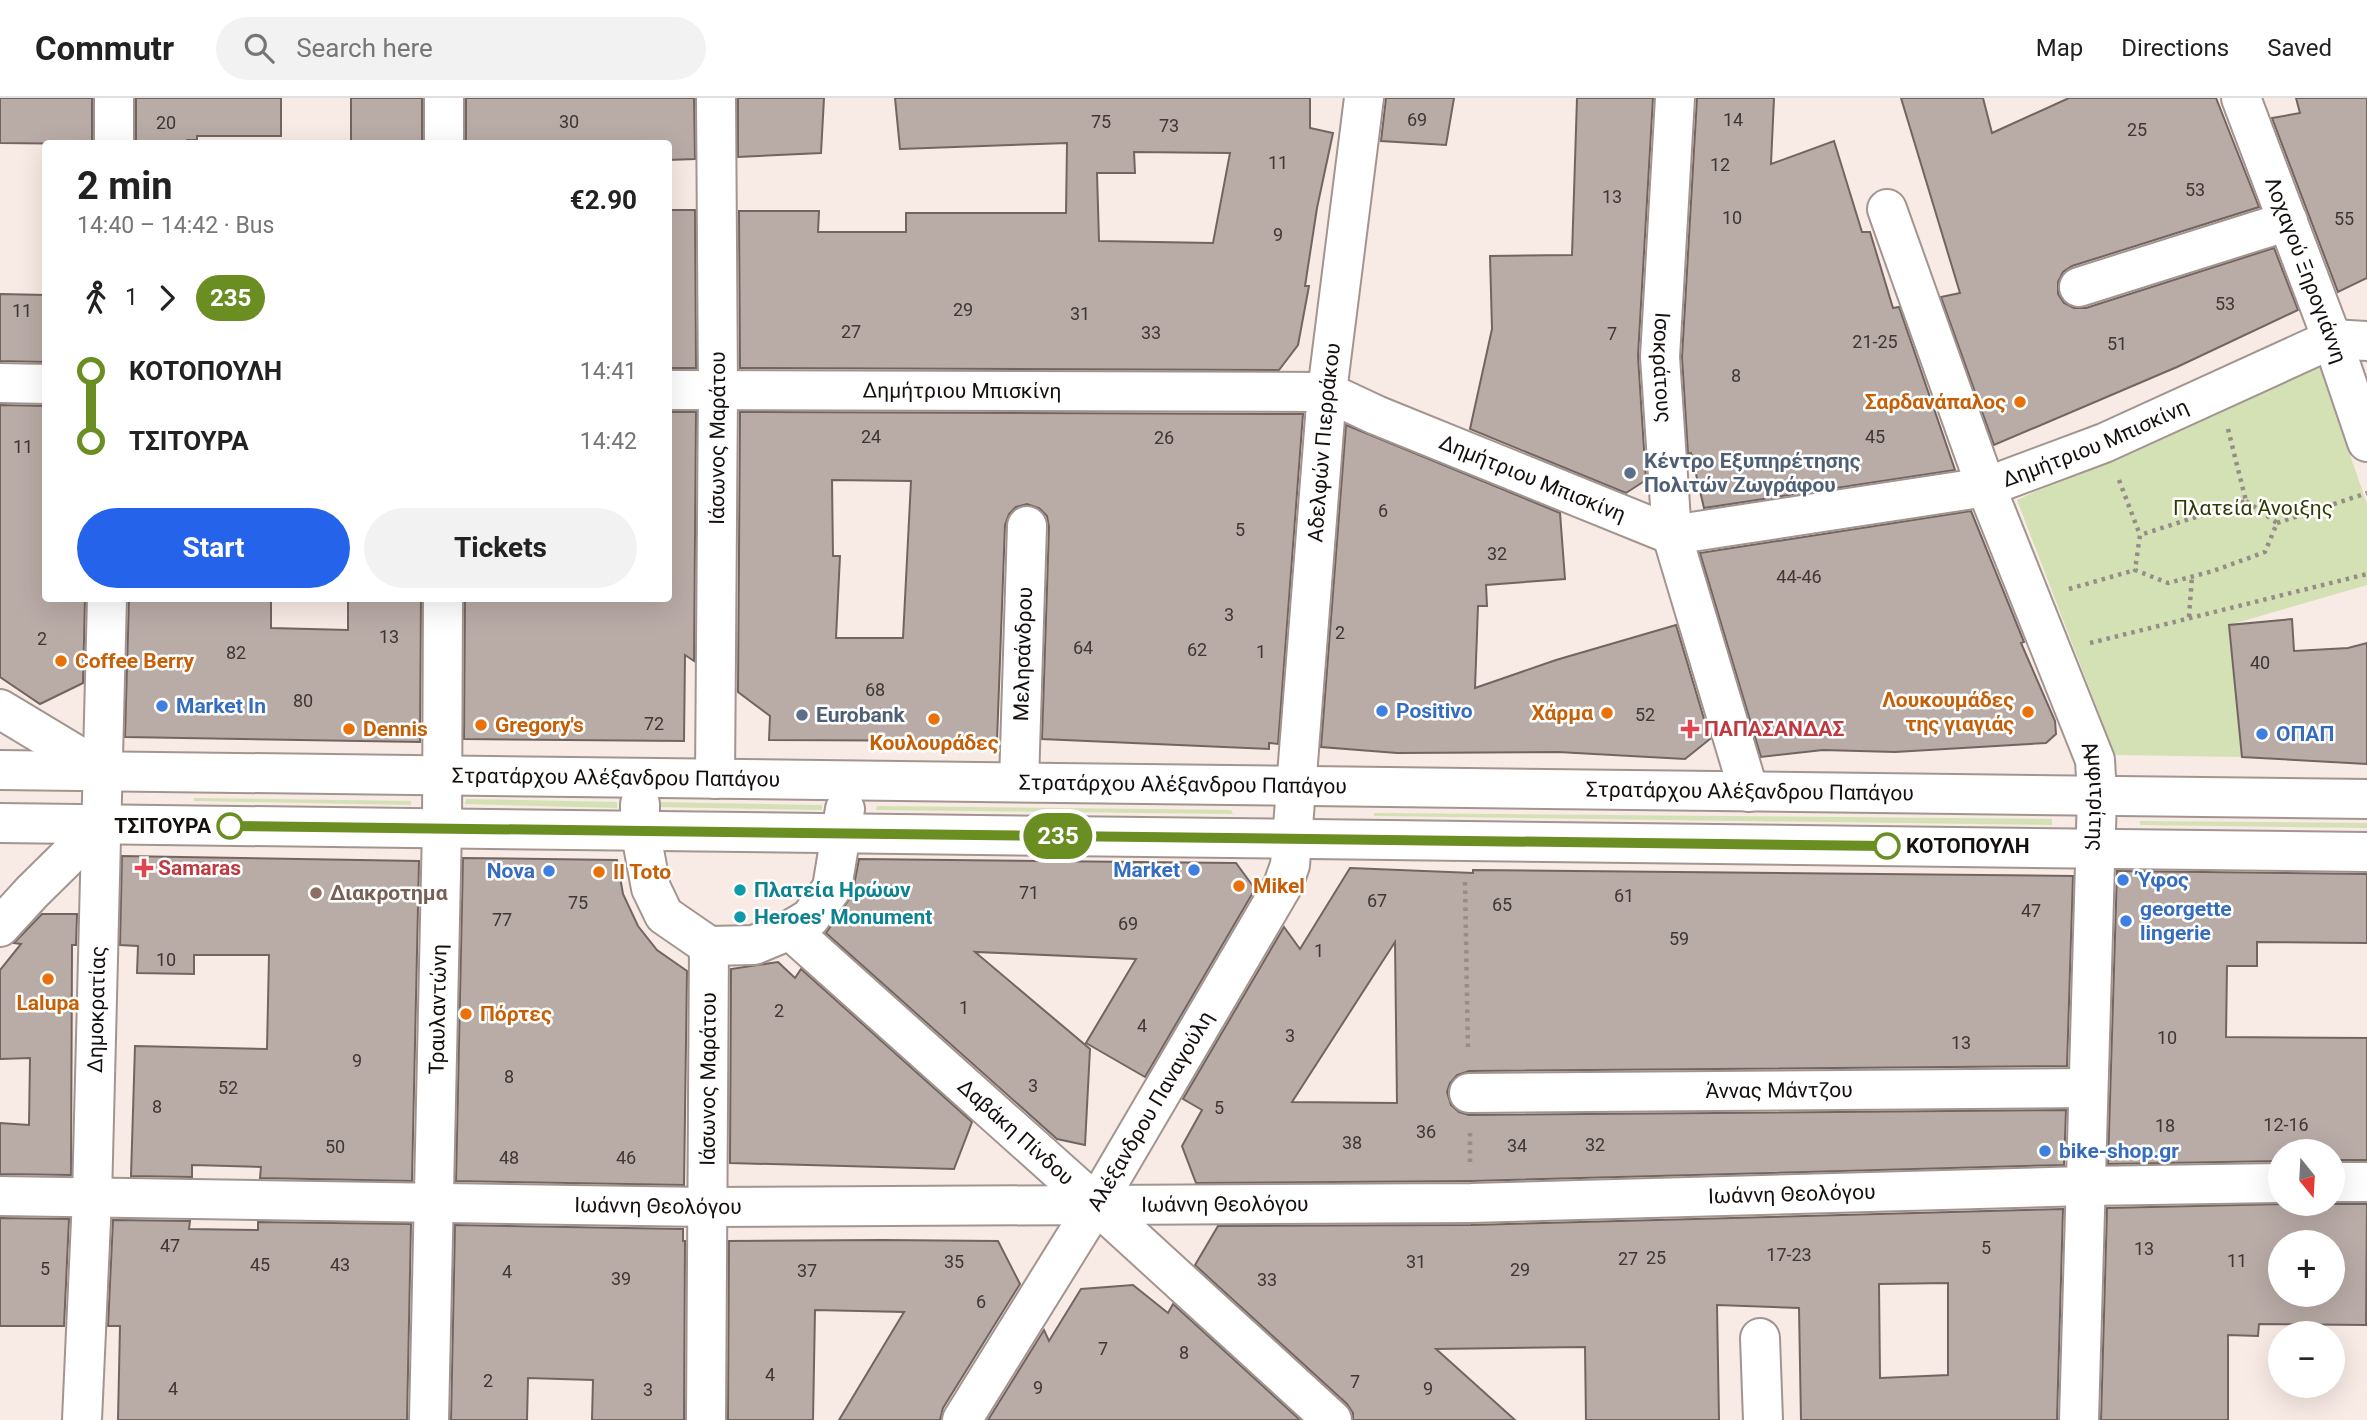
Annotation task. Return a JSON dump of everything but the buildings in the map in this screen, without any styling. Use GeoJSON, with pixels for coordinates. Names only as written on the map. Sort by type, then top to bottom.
{"type":"FeatureCollection","features":[{"type":"Feature","properties":{"kind":"street"},"geometry":{"type":"LineString","coordinates":[[114,98],[114,140]]}},
{"type":"Feature","properties":{"kind":"street"},"geometry":{"type":"LineString","coordinates":[[444,98],[444,140]]}},
{"type":"Feature","properties":{"kind":"street","name":"Ιάσωνος Μαράτου"},"geometry":{"type":"LineString","coordinates":[[715,779],[718,390],[716,98]]}},
{"type":"Feature","properties":{"kind":"street","name":"Αδελφών Πιερράκου"},"geometry":{"type":"LineString","coordinates":[[1295,786],[1327,392],[1364,98]]}},
{"type":"Feature","properties":{"kind":"street","name":"Ισοκράτους"},"geometry":{"type":"LineString","coordinates":[[1675,98],[1660,357],[1672,535],[1749,792]]}},
{"type":"Feature","properties":{"kind":"street","name":"Λοχαγού Ξηρογιάννη"},"geometry":{"type":"LineString","coordinates":[[2241,98],[2288,221],[2350,340],[2367,442]]}},
{"type":"Feature","properties":{"kind":"street","name":"Αμφιτρίτης"},"geometry":{"type":"LineString","coordinates":[[1887,209],[1986,487],[2095,760],[2097,795],[2078,1420]]}},
{"type":"Feature","properties":{"kind":"street"},"geometry":{"type":"LineString","coordinates":[[2079,287],[2288,221]]}},
{"type":"Feature","properties":{"kind":"street","name":"Δημήτριου Μπισκίνη"},"geometry":{"type":"LineString","coordinates":[[672,390],[1327,392],[1376,415],[1672,535],[1986,487],[2104,443],[2218,391],[2350,340]]}},
{"type":"Feature","properties":{"kind":"street"},"geometry":{"type":"LineString","coordinates":[[0,383],[42,384]]}},
{"type":"Feature","properties":{"kind":"street","name":"Μελησάνδρου"},"geometry":{"type":"LineString","coordinates":[[1019,782],[1027,526]]}},
{"type":"Feature","properties":{"kind":"street","name":"Δημοκρατίας"},"geometry":{"type":"LineString","coordinates":[[82,1420],[92,1198],[107,602]]}},
{"type":"Feature","properties":{"kind":"street","name":"Τραυλαντώνη"},"geometry":{"type":"LineString","coordinates":[[429,1420],[442,828],[443,602]]}},
{"type":"Feature","properties":{"kind":"street"},"geometry":{"type":"LineString","coordinates":[[0,709],[103,771],[175,825]]}},
{"type":"Feature","properties":{"kind":"street","name":"Στρατάρχου Αλέξανδρου Παπάγου"},"geometry":{"type":"LineString","coordinates":[[0,770],[2367,799]]}},
{"type":"Feature","properties":{"kind":"street"},"geometry":{"type":"LineString","coordinates":[[640,777],[640,829],[650,888],[664,915],[709,946],[754,945],[790,930],[810,918],[832,888],[848,780]]}},
{"type":"Feature","properties":{"kind":"street","name":"Αλέξανδρου Παναγούλη"},"geometry":{"type":"LineString","coordinates":[[962,1420],[1096,1204],[1283,885],[1290,865],[1294,839],[1295,786]]}},
{"type":"Feature","properties":{"kind":"street"},"geometry":{"type":"LineString","coordinates":[[0,823],[2367,852]]}},
{"type":"Feature","properties":{"kind":"street"},"geometry":{"type":"LineString","coordinates":[[0,927],[101,824]]}},
{"type":"Feature","properties":{"kind":"street","name":"Δαβάκη Πίνδου"},"geometry":{"type":"LineString","coordinates":[[790,930],[1332,1420]]}},
{"type":"Feature","properties":{"kind":"street","name":"Ιάσωνος Μαράτου"},"geometry":{"type":"LineString","coordinates":[[706,1420],[709,946]]}},
{"type":"Feature","properties":{"kind":"street","name":"Άννας Μάντζου"},"geometry":{"type":"LineString","coordinates":[[1469,1093],[2087,1088]]}},
{"type":"Feature","properties":{"kind":"street"},"geometry":{"type":"LineString","coordinates":[[2345,1182],[2367,1182]]}},
{"type":"Feature","properties":{"kind":"street","name":"Ιωάννη Θεολόγου"},"geometry":{"type":"LineString","coordinates":[[0,1196],[433,1205],[706,1207],[1471,1203],[2268,1183]]}},
{"type":"Feature","properties":{"kind":"street"},"geometry":{"type":"LineString","coordinates":[[1760,1338],[1763,1420]]}},
{"type":"Feature","properties":{"kind":"path"},"geometry":{"type":"LineString","coordinates":[[2218,391],[2246,501],[2277,523]]}},
{"type":"Feature","properties":{"kind":"path"},"geometry":{"type":"LineString","coordinates":[[2104,443],[2140,534],[2135,570]]}},
{"type":"Feature","properties":{"kind":"path"},"geometry":{"type":"LineString","coordinates":[[2277,523],[2367,493]]}},
{"type":"Feature","properties":{"kind":"path"},"geometry":{"type":"LineString","coordinates":[[2140,534],[2246,501]]}},
{"type":"Feature","properties":{"kind":"path"},"geometry":{"type":"LineString","coordinates":[[2031,600],[2135,570],[2168,583],[2192,576],[2266,552],[2277,523]]}},
{"type":"Feature","properties":{"kind":"path"},"geometry":{"type":"LineString","coordinates":[[2052,653],[2367,574]]}},
{"type":"Feature","properties":{"kind":"path"},"geometry":{"type":"LineString","coordinates":[[2189,617],[2192,576]]}},
{"type":"Feature","properties":{"kind":"path"},"geometry":{"type":"LineString","coordinates":[[1464,841],[1471,1203]]}},
{"type":"Feature","properties":{"kind":"green space","name":"Πλατεία Άνοιξης"},"geometry":{"type":"Polygon","coordinates":[[[2318,362],[2367,504],[2367,585],[2229,625],[2242,757],[2115,755],[2017,500],[2318,362]]]}},
{"type":"Feature","properties":{"kind":"green space"},"geometry":{"type":"Polygon","coordinates":[[[194,798],[411,801],[411,805],[194,801],[194,798]]]}},
{"type":"Feature","properties":{"kind":"green space"},"geometry":{"type":"Polygon","coordinates":[[[466,799],[617,802],[617,808],[465,804],[466,799]]]}},
{"type":"Feature","properties":{"kind":"green space"},"geometry":{"type":"Polygon","coordinates":[[[656,802],[822,805],[822,810],[656,807],[656,802]]]}},
{"type":"Feature","properties":{"kind":"green space"},"geometry":{"type":"Polygon","coordinates":[[[877,806],[1231,810],[1233,814],[876,810],[877,806]]]}},
{"type":"Feature","properties":{"kind":"green space"},"geometry":{"type":"Polygon","coordinates":[[[1374,813],[2052,819],[2052,825],[1374,816],[1374,813]]]}},
{"type":"Feature","properties":{"kind":"green space"},"geometry":{"type":"Polygon","coordinates":[[[2140,821],[2367,823],[2367,828],[2140,825],[2140,821]]]}},
{"type":"Feature","properties":{"kind":"bus line","name":"235"},"geometry":{"type":"LineString","coordinates":[[230,826],[1887,846]]}},
{"type":"Feature","properties":{"kind":"place","name":"Σαρδανάπαλος"},"geometry":{"type":"Point","coordinates":[2020,402]}},
{"type":"Feature","properties":{"kind":"place","name":"Κέντρο Εξυπηρέτησης Πολιτών Ζωγράφου"},"geometry":{"type":"Point","coordinates":[1630,473]}},
{"type":"Feature","properties":{"kind":"place","name":"Coffee Berry"},"geometry":{"type":"Point","coordinates":[61,661]}},
{"type":"Feature","properties":{"kind":"place","name":"Market In"},"geometry":{"type":"Point","coordinates":[162,706]}},
{"type":"Feature","properties":{"kind":"place","name":"Positivo"},"geometry":{"type":"Point","coordinates":[1382,711]}},
{"type":"Feature","properties":{"kind":"place","name":"Λουκουμάδες της γιαγιάς"},"geometry":{"type":"Point","coordinates":[2028,712]}},
{"type":"Feature","properties":{"kind":"place","name":"Χάρμα"},"geometry":{"type":"Point","coordinates":[1607,713]}},
{"type":"Feature","properties":{"kind":"place","name":"Eurobank"},"geometry":{"type":"Point","coordinates":[802,715]}},
{"type":"Feature","properties":{"kind":"place","name":"Κουλουράδες"},"geometry":{"type":"Point","coordinates":[934,719]}},
{"type":"Feature","properties":{"kind":"place","name":"Gregory's"},"geometry":{"type":"Point","coordinates":[481,725]}},
{"type":"Feature","properties":{"kind":"place","name":"Dennis"},"geometry":{"type":"Point","coordinates":[349,729]}},
{"type":"Feature","properties":{"kind":"place","name":"ΠΑΠΑΣΑΝΔΑΣ"},"geometry":{"type":"Point","coordinates":[1690,729]}},
{"type":"Feature","properties":{"kind":"place","name":"ΟΠΑΠ"},"geometry":{"type":"Point","coordinates":[2262,734]}},
{"type":"Feature","properties":{"kind":"place","name":"ΤΣΙΤΟΥΡΑ"},"geometry":{"type":"Point","coordinates":[230,826]}},
{"type":"Feature","properties":{"kind":"place","name":"ΚΟΤΟΠΟΥΛΗ"},"geometry":{"type":"Point","coordinates":[1887,846]}},
{"type":"Feature","properties":{"kind":"place","name":"Samaras"},"geometry":{"type":"Point","coordinates":[144,868]}},
{"type":"Feature","properties":{"kind":"place","name":"Market"},"geometry":{"type":"Point","coordinates":[1194,870]}},
{"type":"Feature","properties":{"kind":"place","name":"Nova"},"geometry":{"type":"Point","coordinates":[549,871]}},
{"type":"Feature","properties":{"kind":"place","name":"Il Toto"},"geometry":{"type":"Point","coordinates":[599,872]}},
{"type":"Feature","properties":{"kind":"place","name":"Ύφος"},"geometry":{"type":"Point","coordinates":[2123,880]}},
{"type":"Feature","properties":{"kind":"place","name":"Mikel"},"geometry":{"type":"Point","coordinates":[1239,886]}},
{"type":"Feature","properties":{"kind":"place","name":"Πλατεία Ηρώων"},"geometry":{"type":"Point","coordinates":[740,890]}},
{"type":"Feature","properties":{"kind":"place","name":"Διακροτημα"},"geometry":{"type":"Point","coordinates":[316,893]}},
{"type":"Feature","properties":{"kind":"place","name":"Heroes' Monument"},"geometry":{"type":"Point","coordinates":[740,917]}},
{"type":"Feature","properties":{"kind":"place","name":"georgette lingerie"},"geometry":{"type":"Point","coordinates":[2126,921]}},
{"type":"Feature","properties":{"kind":"place","name":"Lalupa"},"geometry":{"type":"Point","coordinates":[48,979]}},
{"type":"Feature","properties":{"kind":"place","name":"Πόρτες"},"geometry":{"type":"Point","coordinates":[466,1014]}},
{"type":"Feature","properties":{"kind":"place","name":"bike-shop.gr"},"geometry":{"type":"Point","coordinates":[2045,1151]}}]}
